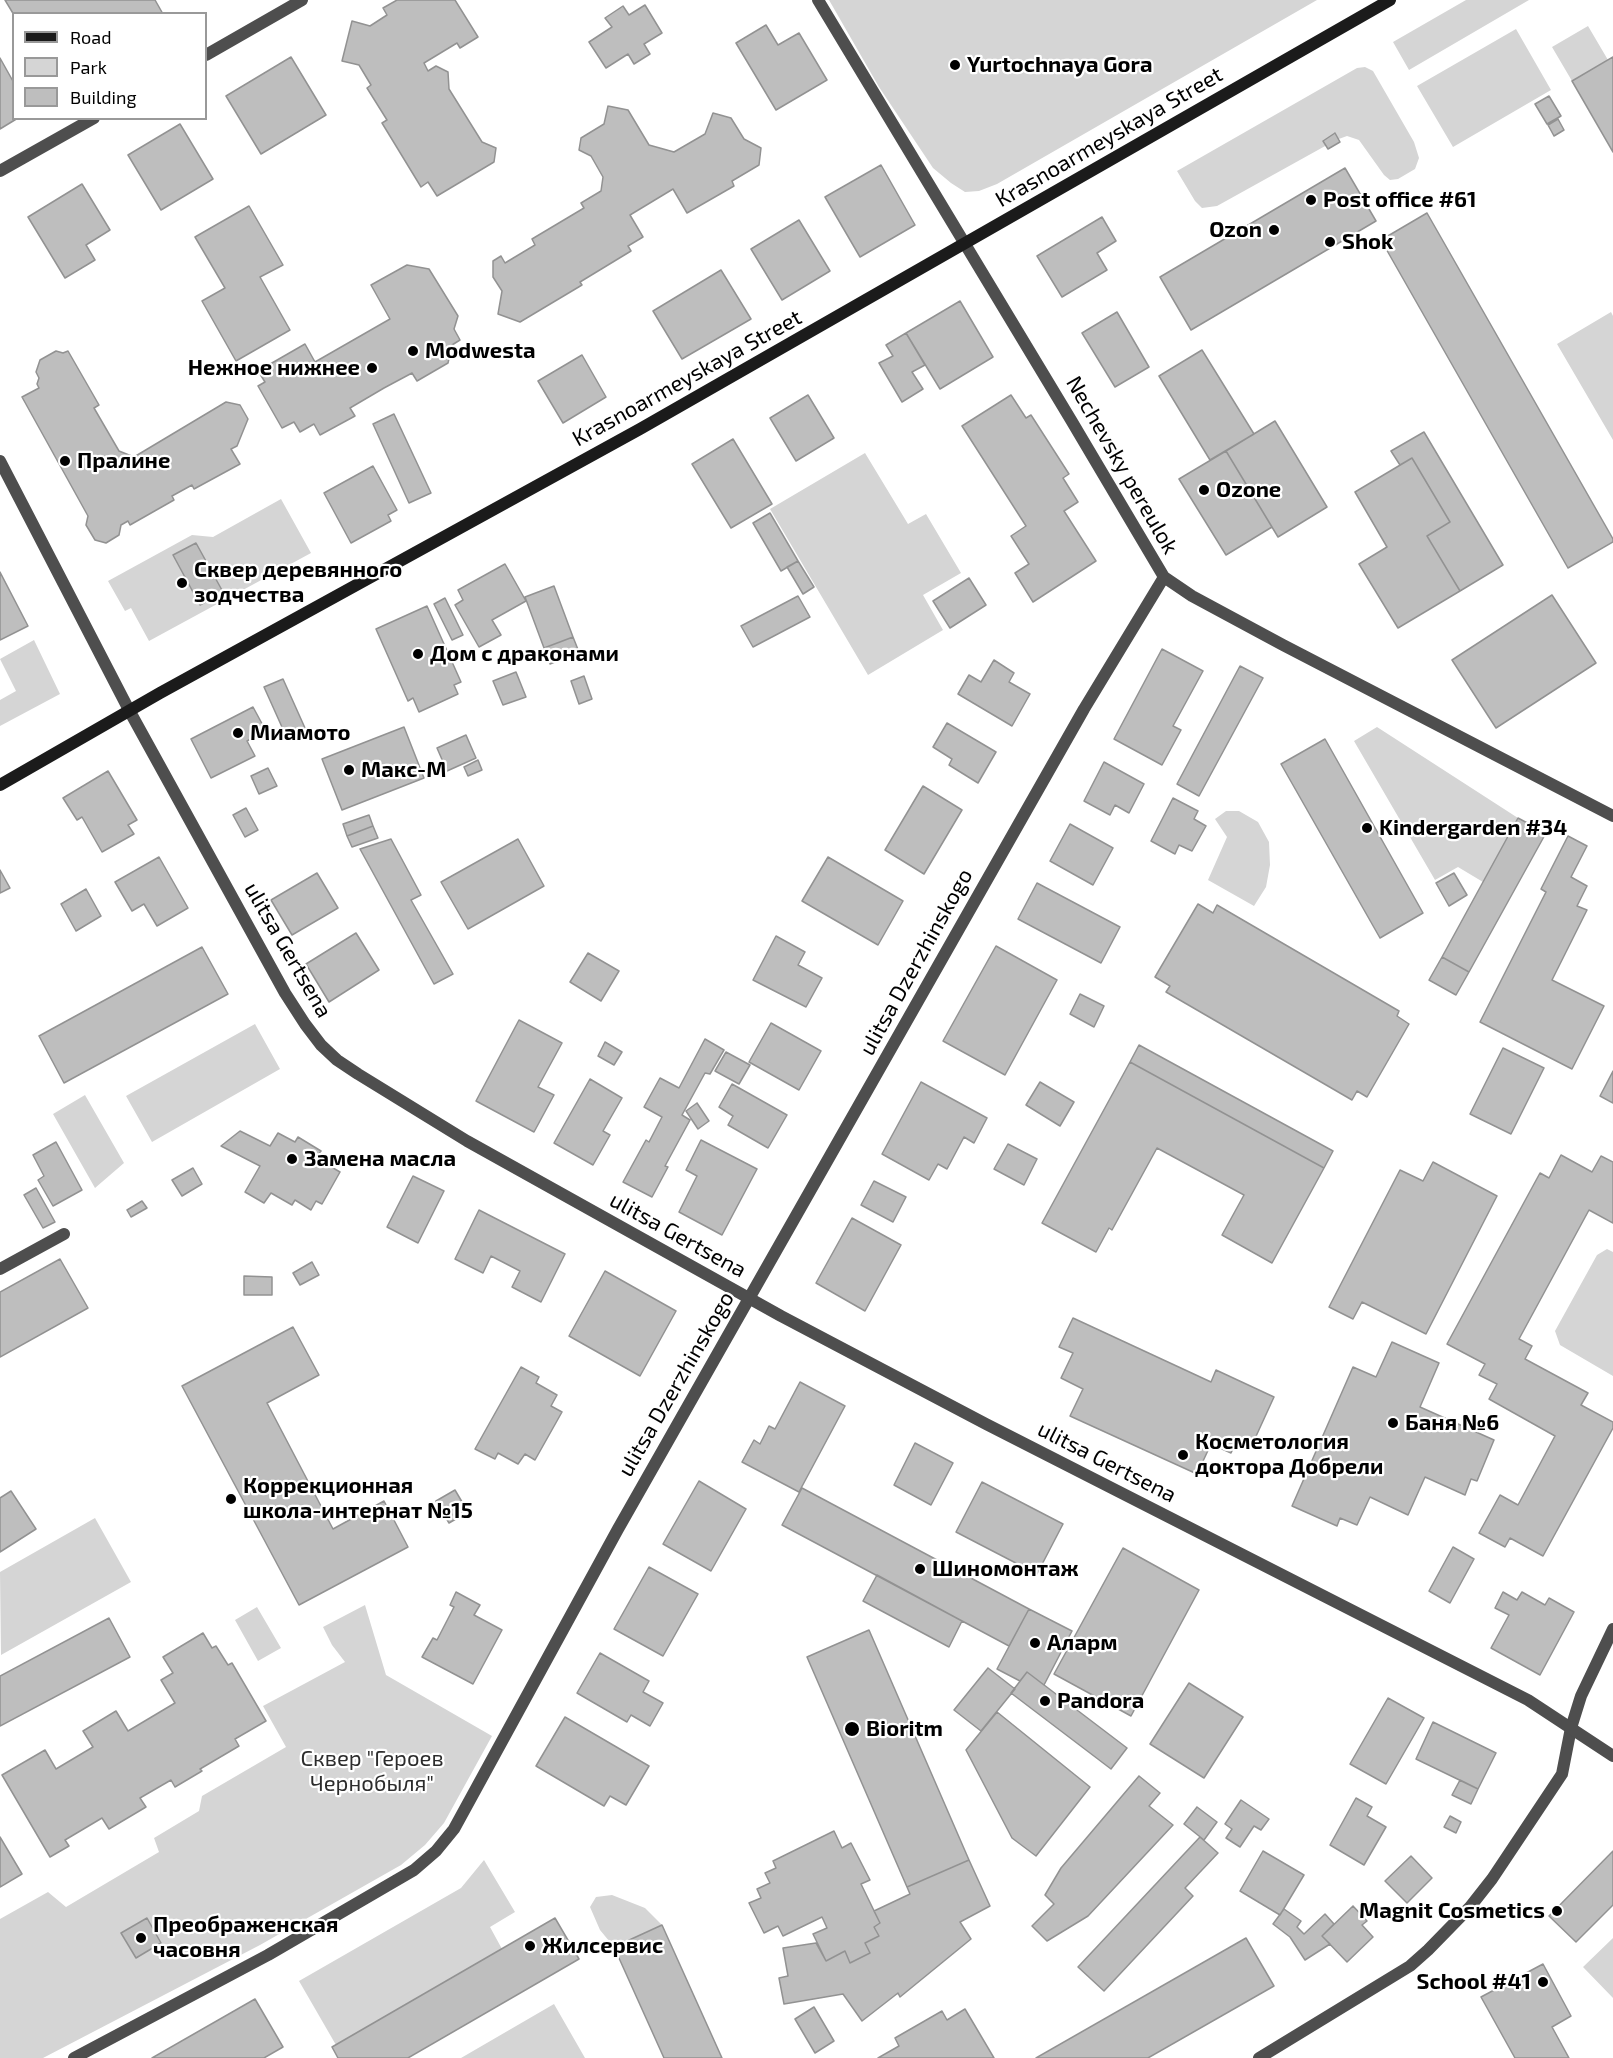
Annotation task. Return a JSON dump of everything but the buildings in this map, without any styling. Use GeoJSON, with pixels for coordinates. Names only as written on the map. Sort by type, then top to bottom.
{"type":"FeatureCollection","features":[{"type":"Feature","properties":{"kind":"main road","name":"Krasnoarmeyskaya Street"},"geometry":{"type":"LineString","coordinates":[[0,785],[129,710],[640,429],[1390,0]]}},
{"type":"Feature","properties":{"kind":"street"},"geometry":{"type":"LineString","coordinates":[[207,54],[302,0]]}},
{"type":"Feature","properties":{"kind":"street","name":"Nechevsky pereulok"},"geometry":{"type":"LineString","coordinates":[[818,0],[1164,578],[1192,596],[1283,645],[1613,816]]}},
{"type":"Feature","properties":{"kind":"street"},"geometry":{"type":"LineString","coordinates":[[0,171],[90,120]]}},
{"type":"Feature","properties":{"kind":"street","name":"ulitsa Gertsena"},"geometry":{"type":"LineString","coordinates":[[0,461],[129,710],[285,993],[321,1045],[358,1074],[467,1141],[749,1298],[976,1418],[1528,1700],[1613,1756]]}},
{"type":"Feature","properties":{"kind":"street","name":"ulitsa Dzerzhinskogo"},"geometry":{"type":"LineString","coordinates":[[74,2058],[268,1954],[414,1870],[436,1851],[454,1829],[618,1529],[749,1298],[1084,709],[1164,578]]}},
{"type":"Feature","properties":{"kind":"street"},"geometry":{"type":"LineString","coordinates":[[0,1269],[64,1234]]}},
{"type":"Feature","properties":{"kind":"street"},"geometry":{"type":"LineString","coordinates":[[1259,2058],[1410,1966],[1470,1907],[1492,1879],[1562,1774],[1571,1728],[1581,1696],[1613,1629]]}},
{"type":"Feature","properties":{"kind":"green space"},"geometry":{"type":"Polygon","coordinates":[[[829,0],[1317,0],[997,184],[979,191],[965,192],[933,168],[879,87],[829,0]]]}},
{"type":"Feature","properties":{"kind":"green space"},"geometry":{"type":"Polygon","coordinates":[[[1466,0],[1529,0],[1409,70],[1393,42],[1466,0]]]}},
{"type":"Feature","properties":{"kind":"green space"},"geometry":{"type":"Polygon","coordinates":[[[1588,26],[1608,60],[1572,81],[1552,47],[1588,26]]]}},
{"type":"Feature","properties":{"kind":"green space"},"geometry":{"type":"Polygon","coordinates":[[[1516,29],[1551,90],[1453,147],[1417,86],[1516,29]]]}},
{"type":"Feature","properties":{"kind":"green space"},"geometry":{"type":"Polygon","coordinates":[[[1365,67],[1373,71],[1414,142],[1419,158],[1415,169],[1398,179],[1390,180],[1359,140],[1347,136],[1217,206],[1202,208],[1195,201],[1177,171],[1357,68],[1365,67]]]}},
{"type":"Feature","properties":{"kind":"green space"},"geometry":{"type":"Polygon","coordinates":[[[1611,312],[1613,316],[1613,440],[1557,344],[1611,312]]]}},
{"type":"Feature","properties":{"kind":"green space"},"geometry":{"type":"Polygon","coordinates":[[[865,453],[908,524],[926,514],[961,573],[923,595],[943,630],[868,675],[770,509],[865,453]]]}},
{"type":"Feature","properties":{"kind":"green space"},"geometry":{"type":"Polygon","coordinates":[[[281,499],[311,553],[149,641],[131,608],[125,611],[108,581],[192,535],[213,537],[281,499]]]}},
{"type":"Feature","properties":{"kind":"green space"},"geometry":{"type":"Polygon","coordinates":[[[34,640],[60,694],[0,726],[0,700],[16,691],[0,659],[34,640]]]}},
{"type":"Feature","properties":{"kind":"green space"},"geometry":{"type":"Polygon","coordinates":[[[1377,727],[1518,818],[1483,882],[1458,867],[1435,880],[1354,741],[1377,727]]]}},
{"type":"Feature","properties":{"kind":"green space"},"geometry":{"type":"Polygon","coordinates":[[[1226,811],[1239,811],[1258,822],[1269,842],[1270,865],[1266,887],[1254,906],[1208,880],[1227,837],[1215,819],[1226,811]]]}},
{"type":"Feature","properties":{"kind":"green space"},"geometry":{"type":"Polygon","coordinates":[[[255,1024],[280,1069],[152,1142],[126,1096],[255,1024]]]}},
{"type":"Feature","properties":{"kind":"green space"},"geometry":{"type":"Polygon","coordinates":[[[85,1095],[124,1163],[95,1188],[53,1114],[85,1095]]]}},
{"type":"Feature","properties":{"kind":"green space"},"geometry":{"type":"Polygon","coordinates":[[[1607,1249],[1613,1252],[1613,1376],[1560,1345],[1555,1331],[1597,1255],[1607,1249]]]}},
{"type":"Feature","properties":{"kind":"green space"},"geometry":{"type":"Polygon","coordinates":[[[95,1518],[131,1582],[1,1655],[0,1572],[95,1518]]]}},
{"type":"Feature","properties":{"kind":"green space","name":"Сквер \"Героев Чернобыля\""},"geometry":{"type":"Polygon","coordinates":[[[365,1605],[386,1675],[492,1736],[444,1823],[425,1845],[401,1865],[260,1945],[43,2058],[0,2058],[0,1919],[48,1892],[66,1907],[159,1852],[154,1838],[199,1811],[202,1796],[286,1747],[263,1706],[345,1662],[332,1645],[323,1627],[365,1605]]]}},
{"type":"Feature","properties":{"kind":"green space"},"geometry":{"type":"Polygon","coordinates":[[[257,1607],[281,1648],[258,1661],[235,1620],[257,1607]]]}},
{"type":"Feature","properties":{"kind":"green space"},"geometry":{"type":"Polygon","coordinates":[[[484,1860],[515,1912],[490,1927],[502,1949],[336,2045],[299,1981],[461,1888],[484,1860]]]}},
{"type":"Feature","properties":{"kind":"green space"},"geometry":{"type":"Polygon","coordinates":[[[612,1895],[645,1908],[662,1925],[614,1947],[600,1930],[590,1907],[596,1897],[612,1895]]]}},
{"type":"Feature","properties":{"kind":"green space"},"geometry":{"type":"Polygon","coordinates":[[[1613,1938],[1613,1998],[1583,1967],[1613,1938]]]}},
{"type":"Feature","properties":{"kind":"green space"},"geometry":{"type":"Polygon","coordinates":[[[554,2004],[585,2058],[461,2058],[554,2004]]]}},
{"type":"Feature","properties":{"kind":"place","name":"Yurtochnaya Gora"},"geometry":{"type":"Point","coordinates":[955,65]}},
{"type":"Feature","properties":{"kind":"place","name":"Post office #61"},"geometry":{"type":"Point","coordinates":[1311,200]}},
{"type":"Feature","properties":{"kind":"place","name":"Ozon"},"geometry":{"type":"Point","coordinates":[1274,230]}},
{"type":"Feature","properties":{"kind":"place","name":"Shok"},"geometry":{"type":"Point","coordinates":[1330,242]}},
{"type":"Feature","properties":{"kind":"place","name":"Modwesta"},"geometry":{"type":"Point","coordinates":[413,351]}},
{"type":"Feature","properties":{"kind":"place","name":"Нежное нижнее"},"geometry":{"type":"Point","coordinates":[372,368]}},
{"type":"Feature","properties":{"kind":"place","name":"Пралине"},"geometry":{"type":"Point","coordinates":[65,461]}},
{"type":"Feature","properties":{"kind":"place","name":"Ozone"},"geometry":{"type":"Point","coordinates":[1204,490]}},
{"type":"Feature","properties":{"kind":"place","name":"Сквер деревянного зодчества"},"geometry":{"type":"Point","coordinates":[182,583]}},
{"type":"Feature","properties":{"kind":"place","name":"Дом с драконами"},"geometry":{"type":"Point","coordinates":[418,654]}},
{"type":"Feature","properties":{"kind":"place","name":"Миамото"},"geometry":{"type":"Point","coordinates":[238,733]}},
{"type":"Feature","properties":{"kind":"place","name":"Макс-М"},"geometry":{"type":"Point","coordinates":[349,770]}},
{"type":"Feature","properties":{"kind":"place","name":"Kindergarden #34"},"geometry":{"type":"Point","coordinates":[1367,828]}},
{"type":"Feature","properties":{"kind":"place","name":"Замена масла"},"geometry":{"type":"Point","coordinates":[292,1159]}},
{"type":"Feature","properties":{"kind":"place","name":"Баня №6"},"geometry":{"type":"Point","coordinates":[1393,1423]}},
{"type":"Feature","properties":{"kind":"place","name":"Косметология доктора Добрели"},"geometry":{"type":"Point","coordinates":[1183,1455]}},
{"type":"Feature","properties":{"kind":"place","name":"Коррекционная школа-интернат №15"},"geometry":{"type":"Point","coordinates":[231,1499]}},
{"type":"Feature","properties":{"kind":"place","name":"Шиномонтаж"},"geometry":{"type":"Point","coordinates":[920,1569]}},
{"type":"Feature","properties":{"kind":"place","name":"Аларм"},"geometry":{"type":"Point","coordinates":[1035,1643]}},
{"type":"Feature","properties":{"kind":"place","name":"Pandora"},"geometry":{"type":"Point","coordinates":[1045,1701]}},
{"type":"Feature","properties":{"kind":"place","name":"Bioritm"},"geometry":{"type":"Point","coordinates":[852,1729]}},
{"type":"Feature","properties":{"kind":"place","name":"Magnit Cosmetics"},"geometry":{"type":"Point","coordinates":[1557,1911]}},
{"type":"Feature","properties":{"kind":"place","name":"Преображенская часовня"},"geometry":{"type":"Point","coordinates":[141,1938]}},
{"type":"Feature","properties":{"kind":"place","name":"Жилсервис"},"geometry":{"type":"Point","coordinates":[530,1946]}},
{"type":"Feature","properties":{"kind":"place","name":"School #41"},"geometry":{"type":"Point","coordinates":[1543,1982]}}]}
